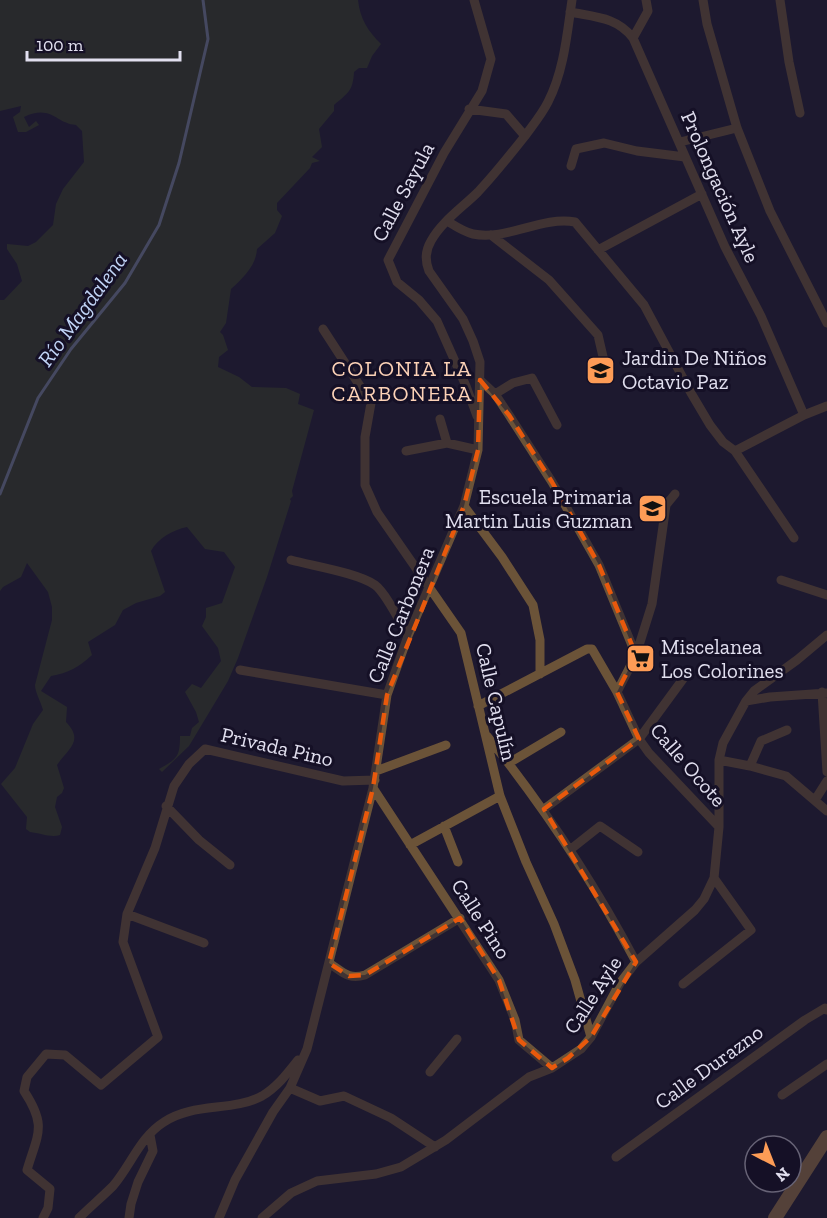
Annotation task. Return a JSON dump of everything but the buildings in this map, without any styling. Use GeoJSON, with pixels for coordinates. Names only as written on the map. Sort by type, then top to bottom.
{"type":"FeatureCollection","features":[{"type":"Feature","properties":{"kind":"main road"},"geometry":{"type":"LineString","coordinates":[[775,1218],[827,1137]]}},
{"type":"Feature","properties":{"kind":"street","name":"Calle Sayula"},"geometry":{"type":"LineString","coordinates":[[474,0],[491,59],[482,91],[444,153],[388,260],[397,282],[437,321],[480,423]]}},
{"type":"Feature","properties":{"kind":"street","name":"Calle Carbonera"},"geometry":{"type":"LineString","coordinates":[[219,1218],[235,1180],[273,1112],[290,1088],[307,1049],[375,780],[387,695],[408,636],[464,506],[478,450],[480,362],[463,320],[429,271],[426,253],[430,241],[506,160],[549,101],[562,62],[572,0]]}},
{"type":"Feature","properties":{"kind":"street"},"geometry":{"type":"LineString","coordinates":[[633,38],[648,11],[646,0]]}},
{"type":"Feature","properties":{"kind":"street"},"geometry":{"type":"LineString","coordinates":[[703,0],[707,24],[737,128],[770,211],[827,323]]}},
{"type":"Feature","properties":{"kind":"street"},"geometry":{"type":"LineString","coordinates":[[780,0],[789,62],[800,112]]}},
{"type":"Feature","properties":{"kind":"street","name":"Prolongación Ayle"},"geometry":{"type":"LineString","coordinates":[[570,12],[618,23],[633,38],[725,247],[761,316],[804,415]]}},
{"type":"Feature","properties":{"kind":"street"},"geometry":{"type":"LineString","coordinates":[[470,109],[506,114],[525,135]]}},
{"type":"Feature","properties":{"kind":"street"},"geometry":{"type":"LineString","coordinates":[[680,142],[737,128]]}},
{"type":"Feature","properties":{"kind":"street"},"geometry":{"type":"LineString","coordinates":[[571,166],[576,149],[604,143],[637,151],[685,156]]}},
{"type":"Feature","properties":{"kind":"street"},"geometry":{"type":"LineString","coordinates":[[598,250],[702,194]]}},
{"type":"Feature","properties":{"kind":"street"},"geometry":{"type":"LineString","coordinates":[[447,221],[471,234],[490,235],[558,221],[575,222],[580,226],[644,305],[710,425],[723,442],[735,451],[794,538]]}},
{"type":"Feature","properties":{"kind":"street"},"geometry":{"type":"LineString","coordinates":[[490,235],[549,280],[598,335],[604,361],[594,368]]}},
{"type":"Feature","properties":{"kind":"street","name":"Calle Capulín"},"geometry":{"type":"LineString","coordinates":[[323,329],[371,403],[365,436],[365,485],[377,512],[461,633],[500,796],[554,924],[575,980],[591,1037]]}},
{"type":"Feature","properties":{"kind":"street"},"geometry":{"type":"LineString","coordinates":[[495,394],[513,383],[532,378],[557,425]]}},
{"type":"Feature","properties":{"kind":"street"},"geometry":{"type":"LineString","coordinates":[[480,380],[495,394],[552,482],[599,565],[636,655]]}},
{"type":"Feature","properties":{"kind":"street"},"geometry":{"type":"LineString","coordinates":[[735,451],[804,415],[827,406]]}},
{"type":"Feature","properties":{"kind":"street"},"geometry":{"type":"LineString","coordinates":[[440,419],[447,443]]}},
{"type":"Feature","properties":{"kind":"street"},"geometry":{"type":"LineString","coordinates":[[406,451],[447,443],[478,450]]}},
{"type":"Feature","properties":{"kind":"street"},"geometry":{"type":"LineString","coordinates":[[617,692],[636,655],[652,604],[666,505],[675,495]]}},
{"type":"Feature","properties":{"kind":"street"},"geometry":{"type":"LineString","coordinates":[[464,506],[502,557],[533,605],[540,640],[540,674],[478,706]]}},
{"type":"Feature","properties":{"kind":"street"},"geometry":{"type":"LineString","coordinates":[[291,560],[352,576],[376,586],[395,612],[408,636]]}},
{"type":"Feature","properties":{"kind":"street"},"geometry":{"type":"LineString","coordinates":[[781,580],[827,595]]}},
{"type":"Feature","properties":{"kind":"street","name":"Calle Ayle"},"geometry":{"type":"LineString","coordinates":[[262,1218],[291,1193],[317,1181],[401,1167],[471,1122],[529,1077],[552,1068],[581,1049],[591,1037],[620,983],[636,962],[695,910],[704,899],[714,878],[719,827],[719,760],[723,743],[746,701],[754,691],[827,635]]}},
{"type":"Feature","properties":{"kind":"street","name":"Calle Ocote"},"geometry":{"type":"LineString","coordinates":[[540,674],[587,649],[592,649],[617,692],[639,739],[649,753],[719,827]]}},
{"type":"Feature","properties":{"kind":"street"},"geometry":{"type":"LineString","coordinates":[[240,670],[387,695]]}},
{"type":"Feature","properties":{"kind":"street"},"geometry":{"type":"LineString","coordinates":[[544,809],[639,739],[682,679]]}},
{"type":"Feature","properties":{"kind":"street"},"geometry":{"type":"LineString","coordinates":[[746,701],[824,692],[827,772]]}},
{"type":"Feature","properties":{"kind":"street"},"geometry":{"type":"LineString","coordinates":[[750,766],[761,741],[787,730]]}},
{"type":"Feature","properties":{"kind":"street"},"geometry":{"type":"LineString","coordinates":[[509,763],[561,732]]}},
{"type":"Feature","properties":{"kind":"street","name":"Calle Capulín"},"geometry":{"type":"LineString","coordinates":[[485,733],[544,809],[571,849],[609,911],[636,962]]}},
{"type":"Feature","properties":{"kind":"street"},"geometry":{"type":"LineString","coordinates":[[375,780],[446,745]]}},
{"type":"Feature","properties":{"kind":"street","name":"Privada Pino"},"geometry":{"type":"LineString","coordinates":[[166,806],[174,786],[189,764],[206,749],[343,781],[375,780]]}},
{"type":"Feature","properties":{"kind":"street"},"geometry":{"type":"LineString","coordinates":[[719,760],[786,776],[827,811]]}},
{"type":"Feature","properties":{"kind":"street","name":"Calle Pino"},"geometry":{"type":"LineString","coordinates":[[375,780],[410,845],[499,980],[515,1020],[519,1040],[552,1068]]}},
{"type":"Feature","properties":{"kind":"street"},"geometry":{"type":"LineString","coordinates":[[815,800],[827,781]]}},
{"type":"Feature","properties":{"kind":"street"},"geometry":{"type":"LineString","coordinates":[[410,845],[500,796]]}},
{"type":"Feature","properties":{"kind":"street"},"geometry":{"type":"LineString","coordinates":[[166,806],[198,840],[230,865]]}},
{"type":"Feature","properties":{"kind":"street"},"geometry":{"type":"LineString","coordinates":[[43,1218],[48,1208],[50,1189],[27,1170],[40,1124],[35,1108],[24,1091],[27,1077],[45,1054],[65,1055],[101,1085],[158,1037],[123,942],[127,914],[155,848],[166,806]]}},
{"type":"Feature","properties":{"kind":"street"},"geometry":{"type":"LineString","coordinates":[[444,826],[458,862]]}},
{"type":"Feature","properties":{"kind":"street"},"geometry":{"type":"LineString","coordinates":[[571,849],[600,826],[638,852]]}},
{"type":"Feature","properties":{"kind":"street"},"geometry":{"type":"LineString","coordinates":[[683,984],[751,930],[714,878]]}},
{"type":"Feature","properties":{"kind":"street"},"geometry":{"type":"LineString","coordinates":[[127,914],[204,943]]}},
{"type":"Feature","properties":{"kind":"street"},"geometry":{"type":"LineString","coordinates":[[329,963],[349,976],[355,978],[365,975],[460,918]]}},
{"type":"Feature","properties":{"kind":"street","name":"Calle Durazno"},"geometry":{"type":"LineString","coordinates":[[616,1157],[796,1027],[826,1009]]}},
{"type":"Feature","properties":{"kind":"street"},"geometry":{"type":"LineString","coordinates":[[430,1072],[457,1039]]}},
{"type":"Feature","properties":{"kind":"street"},"geometry":{"type":"LineString","coordinates":[[79,1218],[112,1187],[141,1143],[164,1122],[185,1112],[243,1103],[261,1096],[280,1082],[307,1049]]}},
{"type":"Feature","properties":{"kind":"street"},"geometry":{"type":"LineString","coordinates":[[782,1095],[827,1064]]}},
{"type":"Feature","properties":{"kind":"street"},"geometry":{"type":"LineString","coordinates":[[290,1088],[320,1101],[344,1096],[392,1118],[435,1147]]}},
{"type":"Feature","properties":{"kind":"street"},"geometry":{"type":"LineString","coordinates":[[129,1218],[138,1182],[153,1151],[150,1135]]}},
{"type":"Feature","properties":{"kind":"highlighted area"},"geometry":{"type":"Polygon","coordinates":[[[480,380],[509,415],[552,482],[599,565],[636,655],[617,692],[639,739],[544,809],[636,962],[591,1037],[568,1058],[552,1068],[519,1040],[499,980],[460,918],[365,975],[349,976],[329,963],[373,788],[387,695],[464,506],[478,450],[480,380]]]}},
{"type":"Feature","properties":{"kind":"green space"},"geometry":{"type":"Polygon","coordinates":[[[0,0],[358,0],[365,24],[381,44],[367,68],[359,68],[354,72],[349,91],[334,105],[334,111],[319,129],[322,147],[312,157],[320,161],[312,163],[277,203],[277,210],[282,216],[275,233],[257,249],[251,266],[231,289],[226,323],[220,332],[228,350],[219,357],[218,367],[239,377],[252,387],[286,388],[300,394],[298,404],[314,410],[292,491],[293,496],[290,499],[267,577],[238,658],[228,681],[189,746],[162,772],[159,769],[174,760],[178,753],[180,736],[190,736],[192,728],[199,722],[185,692],[192,684],[201,688],[221,661],[218,648],[202,626],[206,617],[206,608],[222,603],[235,567],[224,552],[205,549],[187,527],[171,532],[162,538],[151,551],[165,592],[123,610],[115,625],[88,642],[92,655],[73,669],[51,676],[41,691],[67,707],[66,722],[74,734],[73,744],[57,765],[64,788],[57,797],[55,807],[62,827],[60,835],[57,836],[30,832],[26,829],[27,817],[1,784],[15,768],[33,724],[43,710],[35,685],[52,620],[52,607],[48,592],[27,563],[21,577],[0,591],[0,300],[4,300],[22,281],[17,264],[7,249],[7,244],[28,246],[36,242],[53,225],[56,204],[63,189],[84,162],[82,131],[76,125],[41,113],[24,117],[29,127],[36,121],[39,125],[26,132],[18,132],[13,117],[20,112],[21,106],[0,111],[0,0]]]}},
{"type":"Feature","properties":{"kind":"waterway","name":"Río Magdalena"},"geometry":{"type":"LineString","coordinates":[[0,494],[38,398],[71,349],[125,283],[159,225],[179,163],[208,39],[203,0]]}},
{"type":"Feature","properties":{"kind":"place","name":"Jardin De Niños Octavio Paz"},"geometry":{"type":"Point","coordinates":[601,370]}},
{"type":"Feature","properties":{"kind":"place","name":"Escuela Primaria Martin Luis Guzman"},"geometry":{"type":"Point","coordinates":[653,509]}},
{"type":"Feature","properties":{"kind":"place","name":"Miscelanea Los Colorines"},"geometry":{"type":"Point","coordinates":[640,659]}},
{"type":"Feature","properties":{"kind":"district","name":"COLONIA LA CARBONERA"},"geometry":{"type":"Point","coordinates":[402,380]}}]}
